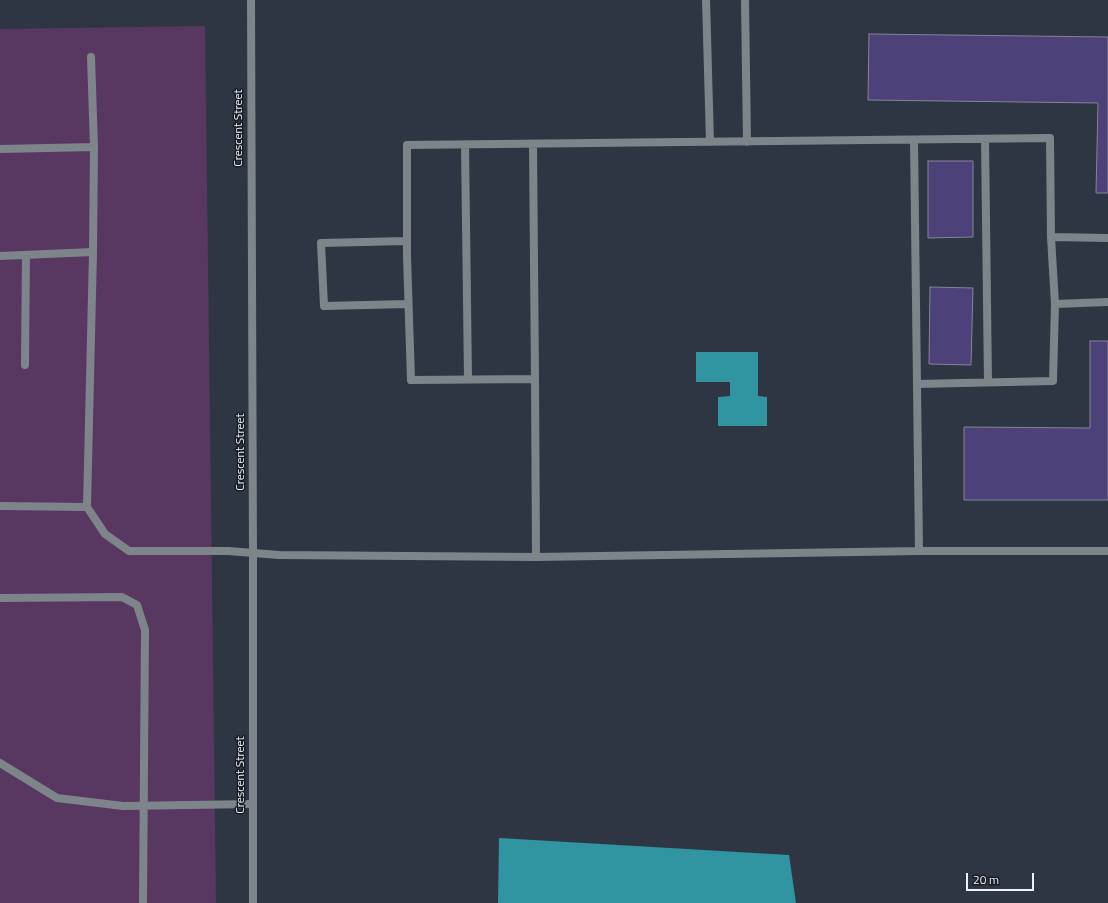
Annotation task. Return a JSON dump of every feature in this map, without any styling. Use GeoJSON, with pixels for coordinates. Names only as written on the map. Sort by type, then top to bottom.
{"type":"FeatureCollection","features":[{"type":"Feature","properties":{"kind":"street","name":"Crescent Street"},"geometry":{"type":"LineString","coordinates":[[251,0],[253,903]]}},
{"type":"Feature","properties":{"kind":"street"},"geometry":{"type":"LineString","coordinates":[[706,0],[710,142]]}},
{"type":"Feature","properties":{"kind":"street"},"geometry":{"type":"LineString","coordinates":[[744,0],[747,142]]}},
{"type":"Feature","properties":{"kind":"street"},"geometry":{"type":"LineString","coordinates":[[91,57],[94,147],[87,507],[105,534],[129,551],[253,552],[279,555],[536,557],[919,551],[1108,551]]}},
{"type":"Feature","properties":{"kind":"street"},"geometry":{"type":"LineString","coordinates":[[535,379],[411,380],[406,241],[407,145],[1050,138],[1051,237],[1055,304],[1053,381],[917,384]]}},
{"type":"Feature","properties":{"kind":"street"},"geometry":{"type":"LineString","coordinates":[[985,139],[988,382]]}},
{"type":"Feature","properties":{"kind":"street"},"geometry":{"type":"LineString","coordinates":[[914,140],[919,551]]}},
{"type":"Feature","properties":{"kind":"street"},"geometry":{"type":"LineString","coordinates":[[533,144],[536,557]]}},
{"type":"Feature","properties":{"kind":"street"},"geometry":{"type":"LineString","coordinates":[[465,145],[468,379]]}},
{"type":"Feature","properties":{"kind":"street"},"geometry":{"type":"LineString","coordinates":[[0,149],[94,147]]}},
{"type":"Feature","properties":{"kind":"street"},"geometry":{"type":"LineString","coordinates":[[1051,237],[1108,238]]}},
{"type":"Feature","properties":{"kind":"street"},"geometry":{"type":"LineString","coordinates":[[406,241],[321,243],[324,306],[408,304]]}},
{"type":"Feature","properties":{"kind":"street"},"geometry":{"type":"LineString","coordinates":[[0,256],[93,252]]}},
{"type":"Feature","properties":{"kind":"street"},"geometry":{"type":"LineString","coordinates":[[25,365],[26,254]]}},
{"type":"Feature","properties":{"kind":"street"},"geometry":{"type":"LineString","coordinates":[[1055,304],[1108,302]]}},
{"type":"Feature","properties":{"kind":"street"},"geometry":{"type":"LineString","coordinates":[[0,506],[87,507]]}},
{"type":"Feature","properties":{"kind":"street"},"geometry":{"type":"LineString","coordinates":[[0,598],[122,596],[137,605],[145,630],[143,903]]}},
{"type":"Feature","properties":{"kind":"street"},"geometry":{"type":"LineString","coordinates":[[0,763],[57,798],[123,806],[253,804]]}},
{"type":"Feature","properties":{"kind":"shaded area"},"geometry":{"type":"Polygon","coordinates":[[[205,26],[216,903],[0,903],[0,29],[205,26]]]}},
{"type":"Feature","properties":{"kind":"water"},"geometry":{"type":"Polygon","coordinates":[[[696,352],[758,352],[758,396],[767,397],[767,426],[718,426],[718,397],[730,396],[730,382],[696,382],[696,352]]]}},
{"type":"Feature","properties":{"kind":"water"},"geometry":{"type":"Polygon","coordinates":[[[499,838],[789,855],[796,903],[498,903],[499,838]]]}},
{"type":"Feature","properties":{"kind":"building"},"geometry":{"type":"Polygon","coordinates":[[[869,34],[1108,37],[1108,193],[1096,193],[1098,103],[868,100],[869,34]]]}},
{"type":"Feature","properties":{"kind":"building"},"geometry":{"type":"Polygon","coordinates":[[[928,161],[973,161],[973,237],[928,238],[928,161]]]}},
{"type":"Feature","properties":{"kind":"building"},"geometry":{"type":"Polygon","coordinates":[[[930,287],[973,288],[971,365],[929,364],[930,287]]]}},
{"type":"Feature","properties":{"kind":"building"},"geometry":{"type":"Polygon","coordinates":[[[1090,341],[1108,341],[1108,500],[964,500],[964,427],[1090,428],[1090,341]]]}}]}
